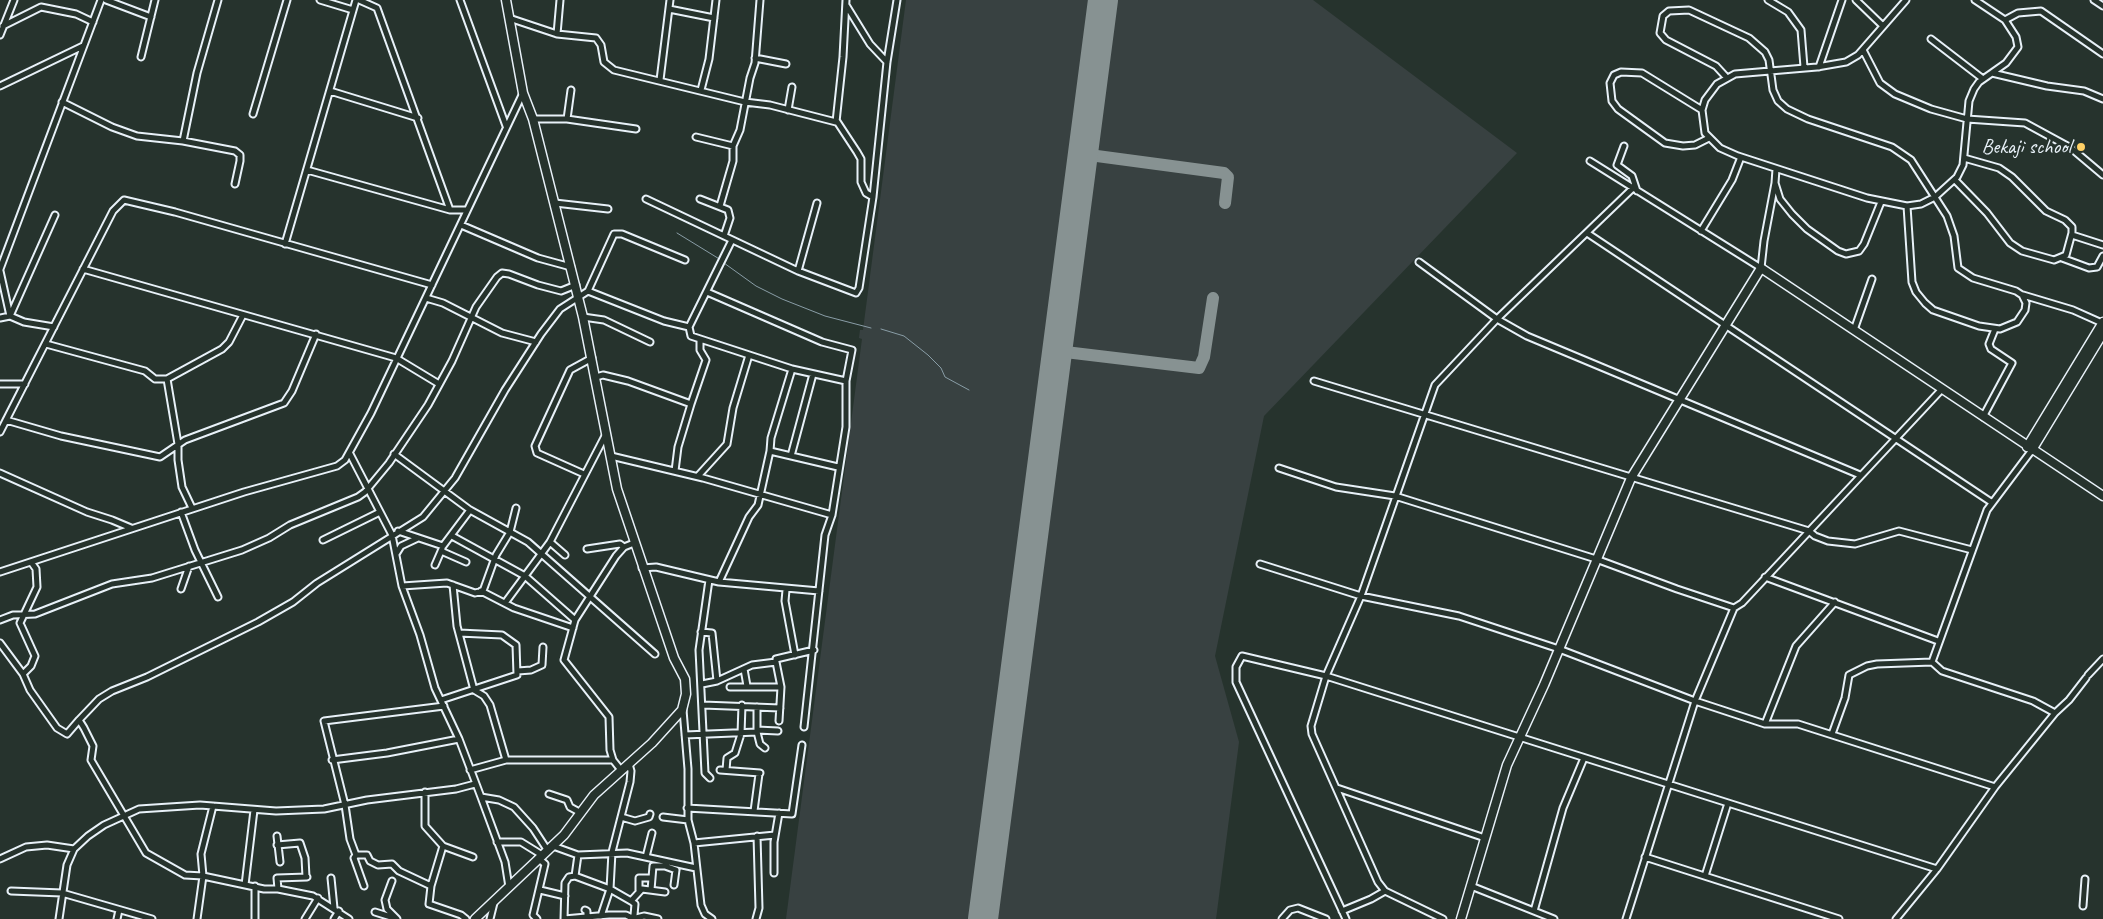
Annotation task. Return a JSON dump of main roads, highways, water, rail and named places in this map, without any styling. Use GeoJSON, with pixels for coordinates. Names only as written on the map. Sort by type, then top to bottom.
{"type":"FeatureCollection","features":[{"type":"Feature","properties":{"kind":"main road"},"geometry":{"type":"LineString","coordinates":[[475,919],[494,903],[573,825],[594,794],[629,764],[682,710],[686,694],[685,679],[674,658],[642,568],[617,488],[579,297],[532,119],[523,93],[506,0]]}},
{"type":"Feature","properties":{"kind":"main road"},"geometry":{"type":"LineString","coordinates":[[1461,919],[1498,790],[1631,478],[1678,399],[1761,268],[2103,496]]}},
{"type":"Feature","properties":{"kind":"main road"},"geometry":{"type":"LineString","coordinates":[[2030,448],[2088,352],[2103,323]]}},
{"type":"Feature","properties":{"kind":"main road"},"geometry":{"type":"LineString","coordinates":[[2088,352],[2103,333]]}},
{"type":"Feature","properties":{"kind":"main road"},"geometry":{"type":"LineString","coordinates":[[2017,440],[2036,437]]}},
{"type":"Feature","properties":{"kind":"main road"},"geometry":{"type":"LineString","coordinates":[[2036,437],[2041,456]]}},
{"type":"Feature","properties":{"kind":"waterway"},"geometry":{"type":"LineString","coordinates":[[677,233],[721,260]]}},
{"type":"Feature","properties":{"kind":"waterway"},"geometry":{"type":"LineString","coordinates":[[724,263],[756,286],[782,299],[825,316],[871,328]]}},
{"type":"Feature","properties":{"kind":"waterway"},"geometry":{"type":"LineString","coordinates":[[881,329],[904,336],[928,355],[941,368],[945,377],[969,390]]}},
{"type":"Feature","properties":{"kind":"place","name":"Bekaji school"},"geometry":{"type":"Point","coordinates":[2081,147]}}]}
